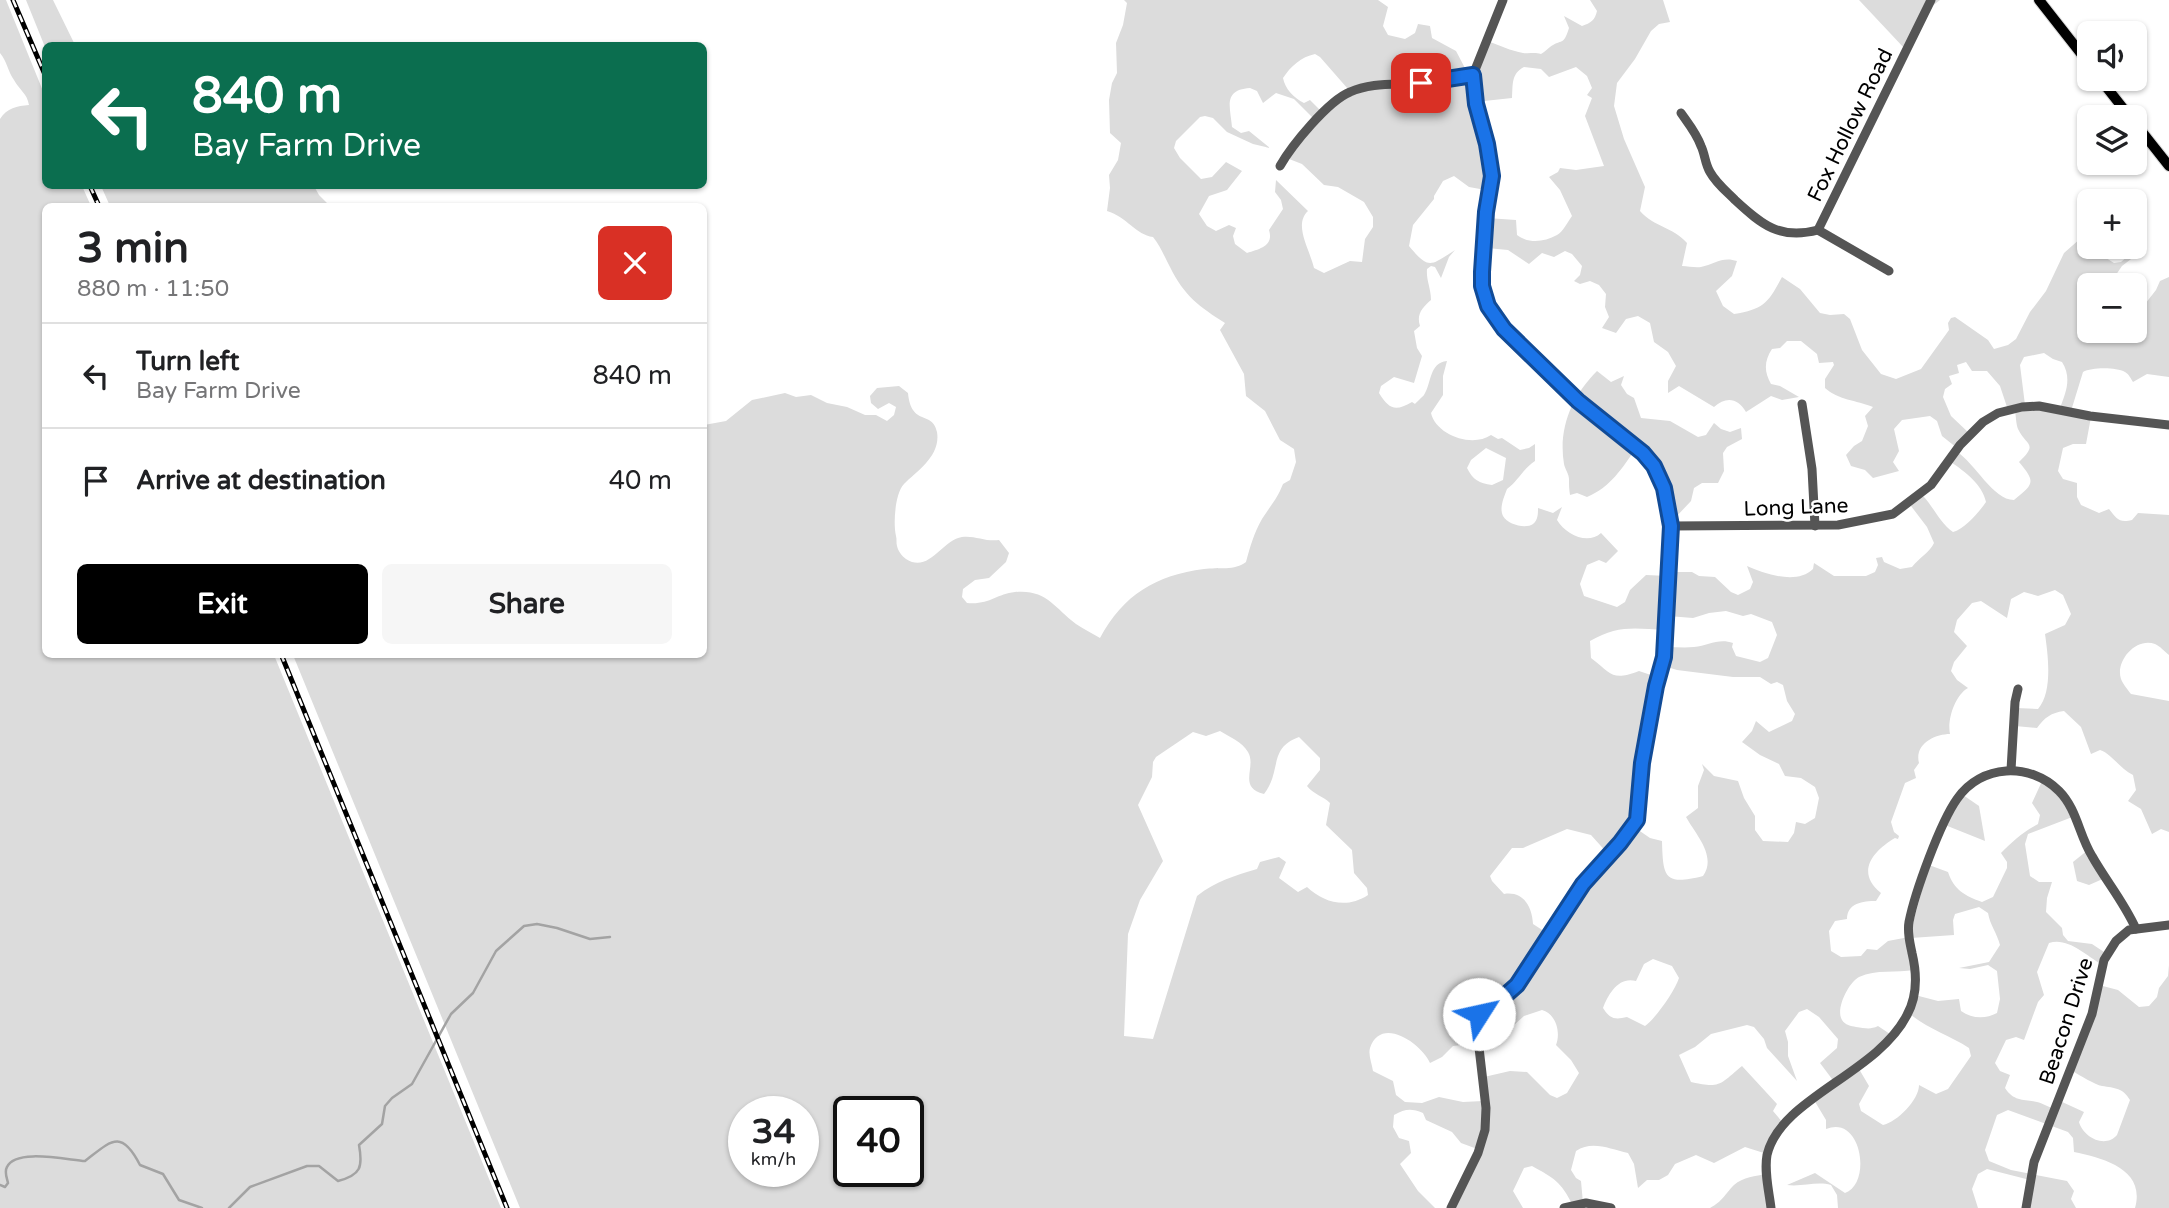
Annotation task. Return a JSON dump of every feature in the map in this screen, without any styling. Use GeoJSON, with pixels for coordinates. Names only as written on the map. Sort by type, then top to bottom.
{"type":"FeatureCollection","features":[{"type":"Feature","properties":{"kind":"main road"},"geometry":{"type":"LineString","coordinates":[[2039,0],[2077,48]]}},
{"type":"Feature","properties":{"kind":"main road"},"geometry":{"type":"LineString","coordinates":[[2109,91],[2121,105]]}},
{"type":"Feature","properties":{"kind":"main road"},"geometry":{"type":"LineString","coordinates":[[2147,138],[2169,166]]}},
{"type":"Feature","properties":{"kind":"street"},"geometry":{"type":"LineString","coordinates":[[1451,1208],[1478,1153],[1485,1130],[1486,1108],[1478,1039],[1479,1011],[1500,1000],[1517,985],[1574,896],[1637,820],[1642,763],[1664,657],[1671,526],[1664,488],[1654,466],[1643,453],[1578,401],[1504,329],[1488,306],[1482,286],[1482,272],[1486,212],[1492,176],[1476,104],[1473,75],[1503,0]]}},
{"type":"Feature","properties":{"kind":"street","name":"Fox Hollow Road"},"geometry":{"type":"LineString","coordinates":[[1889,271],[1818,230],[1931,0]]}},
{"type":"Feature","properties":{"kind":"street"},"geometry":{"type":"LineString","coordinates":[[1280,166],[1314,123],[1340,97],[1349,92],[1366,87],[1421,83],[1473,75]]}},
{"type":"Feature","properties":{"kind":"street"},"geometry":{"type":"LineString","coordinates":[[1681,113],[1701,145],[1709,171],[1719,186],[1754,217],[1769,228],[1786,233],[1818,230]]}},
{"type":"Feature","properties":{"kind":"street"},"geometry":{"type":"LineString","coordinates":[[1802,404],[1812,469],[1815,526]]}},
{"type":"Feature","properties":{"kind":"street","name":"Long Lane"},"geometry":{"type":"LineString","coordinates":[[1671,526],[1815,526],[1879,518],[1902,509],[1931,485],[1970,433],[1990,417],[2015,408],[2039,406],[2090,416],[2169,425]]}},
{"type":"Feature","properties":{"kind":"street"},"geometry":{"type":"LineString","coordinates":[[2011,770],[2018,689]]}},
{"type":"Feature","properties":{"kind":"street"},"geometry":{"type":"LineString","coordinates":[[1771,1208],[1766,1165],[1777,1133],[1794,1113],[1874,1056],[1908,1015],[1915,989],[1908,927],[1912,909],[1942,828],[1957,799],[1973,782],[1992,773],[2011,770],[2037,775],[2060,792],[2071,806],[2092,857],[2119,896],[2136,929],[2169,925]]}},
{"type":"Feature","properties":{"kind":"street","name":"Beacon Drive"},"geometry":{"type":"LineString","coordinates":[[2026,1208],[2035,1162],[2092,1014],[2104,960],[2116,940],[2129,930],[2136,929]]}},
{"type":"Feature","properties":{"kind":"street"},"geometry":{"type":"LineString","coordinates":[[1564,1208],[1586,1203],[1611,1208]]}},
{"type":"Feature","properties":{"kind":"shaded area"},"geometry":{"type":"Polygon","coordinates":[[[0,0],[6,0],[42,89],[42,189],[83,189],[90,203],[42,203],[42,658],[275,658],[501,1208],[0,1208],[0,119],[13,108],[29,105],[0,53],[0,0]]]}},
{"type":"Feature","properties":{"kind":"shaded area"},"geometry":{"type":"Polygon","coordinates":[[[26,0],[53,0],[74,42],[43,42],[26,0]]]}},
{"type":"Feature","properties":{"kind":"shaded area"},"geometry":{"type":"Polygon","coordinates":[[[1124,0],[1378,0],[1388,7],[1383,26],[1388,35],[1405,39],[1415,33],[1418,24],[1430,26],[1432,38],[1456,51],[1466,70],[1473,69],[1487,41],[1518,52],[1541,54],[1565,38],[1569,28],[1564,16],[1582,26],[1592,21],[1597,11],[1590,0],[1663,0],[1670,22],[1659,24],[1651,31],[1617,83],[1614,106],[1624,139],[1645,187],[1640,211],[1687,243],[1682,266],[1699,267],[1723,260],[1737,261],[1732,276],[1716,291],[1723,306],[1734,314],[1759,307],[1773,293],[1782,277],[1800,289],[1820,313],[1844,314],[1850,319],[1862,350],[1881,374],[1896,379],[1921,369],[1949,330],[1948,323],[1951,318],[1955,317],[1988,340],[1994,349],[2008,345],[2016,339],[2030,312],[2046,291],[2064,253],[2077,242],[2077,259],[2108,259],[2114,263],[2131,259],[2117,273],[2077,273],[2077,343],[2147,343],[2147,302],[2160,281],[2169,277],[2169,377],[2147,374],[2133,382],[2126,373],[2116,369],[2098,368],[2083,372],[2071,411],[2091,417],[2086,444],[2073,444],[2063,448],[2058,471],[2063,479],[2077,483],[2077,497],[2081,505],[2099,513],[2109,509],[2116,518],[2124,521],[2132,520],[2138,513],[2169,515],[2169,655],[2155,644],[2141,644],[2134,647],[2124,658],[2120,672],[2122,681],[2131,694],[2169,701],[2169,832],[2161,829],[2152,834],[2141,809],[2128,801],[2136,790],[2133,775],[2100,750],[2091,754],[2081,727],[2064,711],[2049,716],[2037,728],[2015,726],[2016,708],[2038,709],[2043,702],[2048,683],[2045,634],[2065,625],[2071,614],[2063,595],[2055,590],[2038,596],[2024,592],[2011,599],[2007,618],[1981,601],[1972,603],[1957,620],[1954,632],[1967,646],[1954,662],[1951,671],[1957,680],[1968,688],[1959,696],[1953,708],[1950,734],[1932,738],[1920,750],[1919,763],[1914,770],[1916,778],[1905,783],[1891,822],[1898,839],[1895,838],[1880,849],[1870,862],[1869,877],[1881,893],[1876,901],[1861,902],[1853,906],[1847,919],[1835,921],[1829,931],[1831,951],[1841,957],[1861,956],[1867,949],[1877,950],[1888,941],[1909,937],[1929,865],[1948,872],[1957,888],[1970,897],[1982,902],[1993,897],[2007,868],[2007,862],[2001,853],[2018,837],[2038,824],[2040,815],[2032,803],[2043,779],[2075,816],[2028,834],[2025,844],[2030,876],[2039,882],[2052,882],[2046,912],[2062,928],[2068,941],[2092,944],[2107,954],[2101,964],[2063,942],[2049,943],[2037,972],[2044,995],[2038,1002],[2024,1040],[2016,1037],[2006,1040],[1995,1063],[2000,1071],[2010,1075],[2005,1088],[2012,1096],[2054,1109],[2060,1101],[2084,1112],[2079,1122],[2090,1136],[2101,1141],[2112,1139],[2117,1135],[2130,1100],[2115,1088],[2099,1085],[2072,1071],[2099,985],[2118,990],[2139,1007],[2149,1006],[2168,976],[2169,965],[2169,1208],[2135,1208],[2137,1195],[2134,1184],[2120,1168],[2074,1152],[2073,1138],[2068,1132],[2008,1110],[1997,1115],[1985,1150],[1989,1161],[2011,1170],[2067,1181],[2074,1191],[2071,1199],[2076,1208],[2027,1208],[2030,1180],[1987,1169],[1978,1174],[1972,1189],[1978,1208],[1838,1208],[1837,1195],[1831,1185],[1787,1185],[1815,1173],[1845,1193],[1853,1187],[1860,1165],[1855,1140],[1848,1131],[1838,1127],[1826,1129],[1826,1120],[1814,1100],[1835,1083],[1820,1063],[1837,1048],[1838,1039],[1819,1017],[1807,1009],[1799,1012],[1785,1031],[1788,1056],[1797,1081],[1767,1048],[1764,1039],[1754,1027],[1747,1025],[1711,1034],[1679,1055],[1691,1082],[1715,1085],[1742,1066],[1777,1104],[1773,1111],[1784,1124],[1767,1154],[1745,1147],[1714,1163],[1696,1155],[1675,1164],[1668,1175],[1659,1180],[1647,1180],[1638,1188],[1634,1164],[1628,1153],[1601,1146],[1588,1146],[1576,1151],[1571,1170],[1581,1181],[1583,1203],[1572,1204],[1556,1181],[1532,1166],[1524,1168],[1513,1191],[1523,1208],[1453,1208],[1480,1150],[1461,1143],[1452,1132],[1426,1120],[1423,1113],[1405,1110],[1394,1115],[1393,1127],[1399,1138],[1409,1141],[1411,1153],[1400,1164],[1418,1191],[1435,1208],[520,1208],[294,658],[707,658],[707,424],[726,421],[752,400],[785,393],[796,397],[811,395],[827,403],[847,407],[865,415],[876,415],[887,421],[894,415],[896,407],[889,403],[878,409],[871,403],[870,396],[877,388],[899,386],[908,393],[913,410],[935,425],[937,441],[932,456],[901,488],[895,509],[899,552],[906,559],[922,562],[955,539],[967,537],[999,540],[1009,553],[1006,562],[989,578],[975,580],[963,589],[962,597],[967,603],[987,601],[1015,592],[1035,593],[1049,600],[1076,624],[1100,638],[1130,599],[1156,582],[1187,572],[1242,565],[1246,562],[1259,524],[1283,484],[1290,480],[1296,462],[1294,449],[1280,440],[1265,411],[1246,396],[1244,374],[1220,330],[1225,323],[1200,306],[1187,293],[1153,237],[1141,233],[1107,211],[1109,175],[1118,160],[1121,143],[1110,133],[1109,100],[1117,73],[1116,43],[1123,25],[1127,3],[1124,0]],[[1315,54],[1305,57],[1283,78],[1297,99],[1304,103],[1310,100],[1322,112],[1348,89],[1315,54]],[[1524,67],[1515,76],[1512,98],[1475,102],[1486,138],[1491,191],[1469,187],[1454,176],[1443,181],[1434,199],[1413,225],[1409,246],[1426,262],[1435,262],[1455,250],[1449,257],[1441,278],[1435,267],[1427,269],[1431,300],[1421,311],[1420,326],[1414,331],[1417,348],[1422,356],[1414,383],[1394,377],[1381,386],[1379,393],[1389,406],[1397,408],[1412,402],[1415,404],[1427,390],[1434,369],[1447,361],[1443,376],[1443,395],[1431,413],[1440,428],[1465,440],[1483,439],[1491,435],[1502,438],[1520,450],[1535,444],[1535,461],[1507,489],[1502,513],[1509,522],[1526,526],[1536,521],[1538,508],[1553,513],[1562,507],[1557,520],[1571,534],[1590,538],[1601,533],[1618,551],[1606,563],[1599,560],[1587,565],[1580,584],[1584,596],[1617,607],[1625,602],[1630,590],[1646,575],[1668,576],[1670,572],[1692,572],[1699,576],[1715,577],[1738,595],[1750,589],[1753,582],[1747,566],[1772,575],[1790,577],[1806,574],[1813,569],[1814,563],[1834,576],[1866,576],[1875,572],[1878,565],[1876,558],[1882,557],[1884,562],[1900,569],[1912,567],[1934,543],[1927,527],[1911,506],[1922,495],[1953,532],[1967,524],[1986,502],[1977,484],[1951,462],[1957,452],[1991,488],[2006,498],[2014,500],[2026,490],[2030,479],[2019,462],[2030,448],[2018,429],[2015,411],[2008,410],[2000,386],[1987,371],[1972,371],[1966,362],[1957,365],[1959,373],[1949,376],[1952,384],[1945,389],[1943,397],[1951,416],[1970,434],[1957,448],[1942,436],[1937,421],[1930,416],[1902,420],[1894,429],[1899,451],[1893,462],[1899,471],[1873,478],[1865,470],[1851,466],[1846,455],[1862,441],[1868,426],[1865,416],[1873,407],[1841,397],[1825,388],[1825,379],[1834,365],[1833,362],[1819,363],[1817,354],[1801,341],[1787,341],[1780,348],[1772,349],[1766,366],[1771,384],[1799,397],[1782,400],[1771,396],[1746,412],[1732,400],[1723,401],[1714,407],[1679,386],[1668,393],[1668,381],[1676,366],[1668,352],[1654,342],[1650,323],[1638,316],[1626,319],[1616,333],[1602,328],[1609,317],[1605,307],[1606,294],[1599,285],[1590,281],[1580,284],[1574,281],[1580,275],[1582,266],[1572,254],[1565,251],[1554,257],[1542,253],[1529,264],[1508,250],[1487,248],[1487,218],[1516,220],[1517,235],[1526,240],[1542,240],[1559,234],[1572,216],[1560,190],[1549,177],[1560,168],[1576,170],[1604,166],[1585,116],[1592,98],[1587,95],[1592,88],[1587,76],[1576,67],[1549,77],[1541,69],[1524,67]],[[1250,88],[1241,89],[1230,100],[1232,127],[1241,133],[1249,131],[1270,148],[1253,144],[1227,132],[1213,118],[1205,116],[1200,117],[1176,141],[1174,148],[1201,179],[1212,177],[1226,162],[1242,171],[1227,190],[1209,196],[1199,214],[1207,226],[1216,231],[1229,225],[1236,228],[1233,236],[1235,244],[1247,253],[1265,246],[1270,240],[1269,230],[1283,209],[1275,192],[1276,180],[1308,211],[1302,223],[1302,230],[1314,268],[1324,273],[1350,261],[1362,262],[1365,239],[1373,227],[1373,217],[1364,202],[1338,187],[1324,185],[1302,164],[1284,157],[1287,148],[1314,119],[1294,99],[1276,93],[1263,103],[1257,91],[1250,88]],[[2044,353],[2024,357],[2020,365],[2025,405],[2060,408],[2067,379],[2062,362],[2044,353]],[[1486,448],[1471,460],[1467,468],[1477,480],[1492,485],[1503,480],[1506,458],[1486,448]],[[1726,611],[1693,618],[1668,616],[1665,630],[1617,630],[1590,641],[1591,658],[1613,675],[1623,676],[1639,671],[1657,677],[1634,827],[1650,838],[1662,841],[1665,871],[1673,879],[1680,880],[1703,876],[1707,868],[1704,846],[1686,817],[1698,808],[1698,786],[1704,770],[1702,764],[1714,776],[1738,781],[1755,816],[1755,830],[1763,841],[1788,842],[1794,833],[1796,822],[1805,824],[1815,818],[1819,798],[1815,787],[1801,778],[1785,776],[1779,764],[1742,742],[1752,731],[1756,721],[1769,732],[1792,721],[1795,714],[1787,701],[1783,685],[1777,682],[1771,684],[1760,677],[1733,677],[1664,666],[1666,647],[1694,647],[1723,641],[1733,643],[1736,656],[1760,662],[1768,658],[1777,635],[1772,622],[1751,614],[1743,616],[1726,611]],[[1220,731],[1206,736],[1193,732],[1156,757],[1152,777],[1138,805],[1163,861],[1140,900],[1128,934],[1124,1036],[1153,1039],[1197,896],[1211,886],[1257,869],[1260,862],[1279,857],[1286,862],[1279,878],[1298,892],[1307,887],[1321,897],[1344,903],[1368,895],[1367,888],[1354,873],[1352,850],[1326,825],[1330,803],[1307,786],[1320,770],[1320,758],[1299,737],[1289,742],[1279,754],[1273,777],[1264,794],[1251,787],[1249,782],[1248,752],[1220,731]],[[1567,829],[1523,848],[1512,848],[1490,876],[1504,894],[1521,897],[1531,911],[1533,924],[1550,935],[1609,855],[1591,835],[1567,829]],[[1979,907],[1955,914],[1954,935],[1911,938],[1914,970],[1879,972],[1859,977],[1844,996],[1840,1015],[1845,1023],[1865,1028],[1878,1026],[1893,1036],[1859,1069],[1869,1086],[1859,1104],[1861,1111],[1883,1125],[1895,1120],[1906,1110],[1919,1085],[1936,1094],[1948,1089],[1971,1056],[1969,1048],[1910,1014],[1915,995],[1938,1001],[1959,999],[1961,1011],[1974,1017],[1997,1013],[2000,999],[1997,971],[1988,965],[1970,969],[1959,968],[1989,962],[2000,945],[1988,913],[1979,907]],[[1653,959],[1644,964],[1636,981],[1624,981],[1615,987],[1608,997],[1603,1008],[1613,1018],[1627,1017],[1645,1026],[1673,990],[1679,978],[1672,966],[1653,959]],[[1542,1010],[1524,1016],[1504,1034],[1481,1032],[1478,1043],[1453,1046],[1442,1057],[1430,1063],[1410,1041],[1392,1033],[1383,1034],[1375,1038],[1370,1048],[1373,1071],[1393,1081],[1396,1095],[1405,1102],[1422,1103],[1439,1097],[1463,1102],[1483,1101],[1484,1077],[1510,1071],[1527,1072],[1550,1095],[1557,1098],[1567,1093],[1579,1073],[1556,1045],[1558,1035],[1551,1015],[1542,1010]]]}},
{"type":"Feature","properties":{"kind":"shaded area"},"geometry":{"type":"Polygon","coordinates":[[[1859,0],[1940,0],[1922,14],[1905,49],[1859,0]]]}},
{"type":"Feature","properties":{"kind":"shaded area"},"geometry":{"type":"Polygon","coordinates":[[[102,189],[316,189],[327,203],[109,203],[102,189]]]}},
{"type":"Feature","properties":{"kind":"shaded area"},"geometry":{"type":"Polygon","coordinates":[[[1597,371],[1611,382],[1624,376],[1621,385],[1627,394],[1634,398],[1641,418],[1670,421],[1698,437],[1706,435],[1714,423],[1730,432],[1741,428],[1742,439],[1727,447],[1723,453],[1724,471],[1718,483],[1702,483],[1694,488],[1691,501],[1674,519],[1676,525],[1672,524],[1663,483],[1637,447],[1603,488],[1587,497],[1577,493],[1570,495],[1563,451],[1565,425],[1580,391],[1597,371]]]}},
{"type":"Feature","properties":{"kind":"shaded area"},"geometry":{"type":"Polygon","coordinates":[[[1963,795],[1979,806],[1985,841],[1945,825],[1963,795]]]}},
{"type":"Feature","properties":{"kind":"shaded area"},"geometry":{"type":"Polygon","coordinates":[[[2088,850],[2105,878],[2089,885],[2077,881],[2073,862],[2088,850]]]}},
{"type":"Feature","properties":{"kind":"shaded area"},"geometry":{"type":"Polygon","coordinates":[[[1766,1174],[1772,1208],[1710,1208],[1738,1182],[1766,1174]]]}},
{"type":"Feature","properties":{"kind":"waterway"},"geometry":{"type":"LineString","coordinates":[[229,1208],[250,1187],[307,1166],[319,1166],[338,1181],[356,1173],[361,1159],[359,1145],[382,1124],[385,1106],[412,1084],[451,1014],[473,993],[496,951],[524,926],[537,924],[590,939],[610,937]]}},
{"type":"Feature","properties":{"kind":"waterway"},"geometry":{"type":"LineString","coordinates":[[0,1185],[5,1187],[8,1183],[7,1167],[20,1158],[43,1156],[85,1161],[109,1144],[121,1142],[133,1153],[140,1165],[163,1174],[179,1200],[202,1208]]}},
{"type":"Feature","properties":{"kind":"railway"},"geometry":{"type":"LineString","coordinates":[[13,0],[42,68]]}},
{"type":"Feature","properties":{"kind":"railway"},"geometry":{"type":"LineString","coordinates":[[91,189],[98,203]]}},
{"type":"Feature","properties":{"kind":"railway"},"geometry":{"type":"LineString","coordinates":[[283,658],[507,1208]]}},
{"type":"Feature","properties":{"kind":"route"},"geometry":{"type":"LineString","coordinates":[[1421,83],[1473,75],[1476,104],[1492,176],[1486,212],[1482,272],[1482,286],[1488,306],[1504,329],[1555,380],[1630,441],[1654,466],[1668,502],[1671,526],[1664,657],[1642,763],[1637,820],[1583,884],[1517,985],[1500,1000],[1479,1011],[1479,1014]]}}]}
